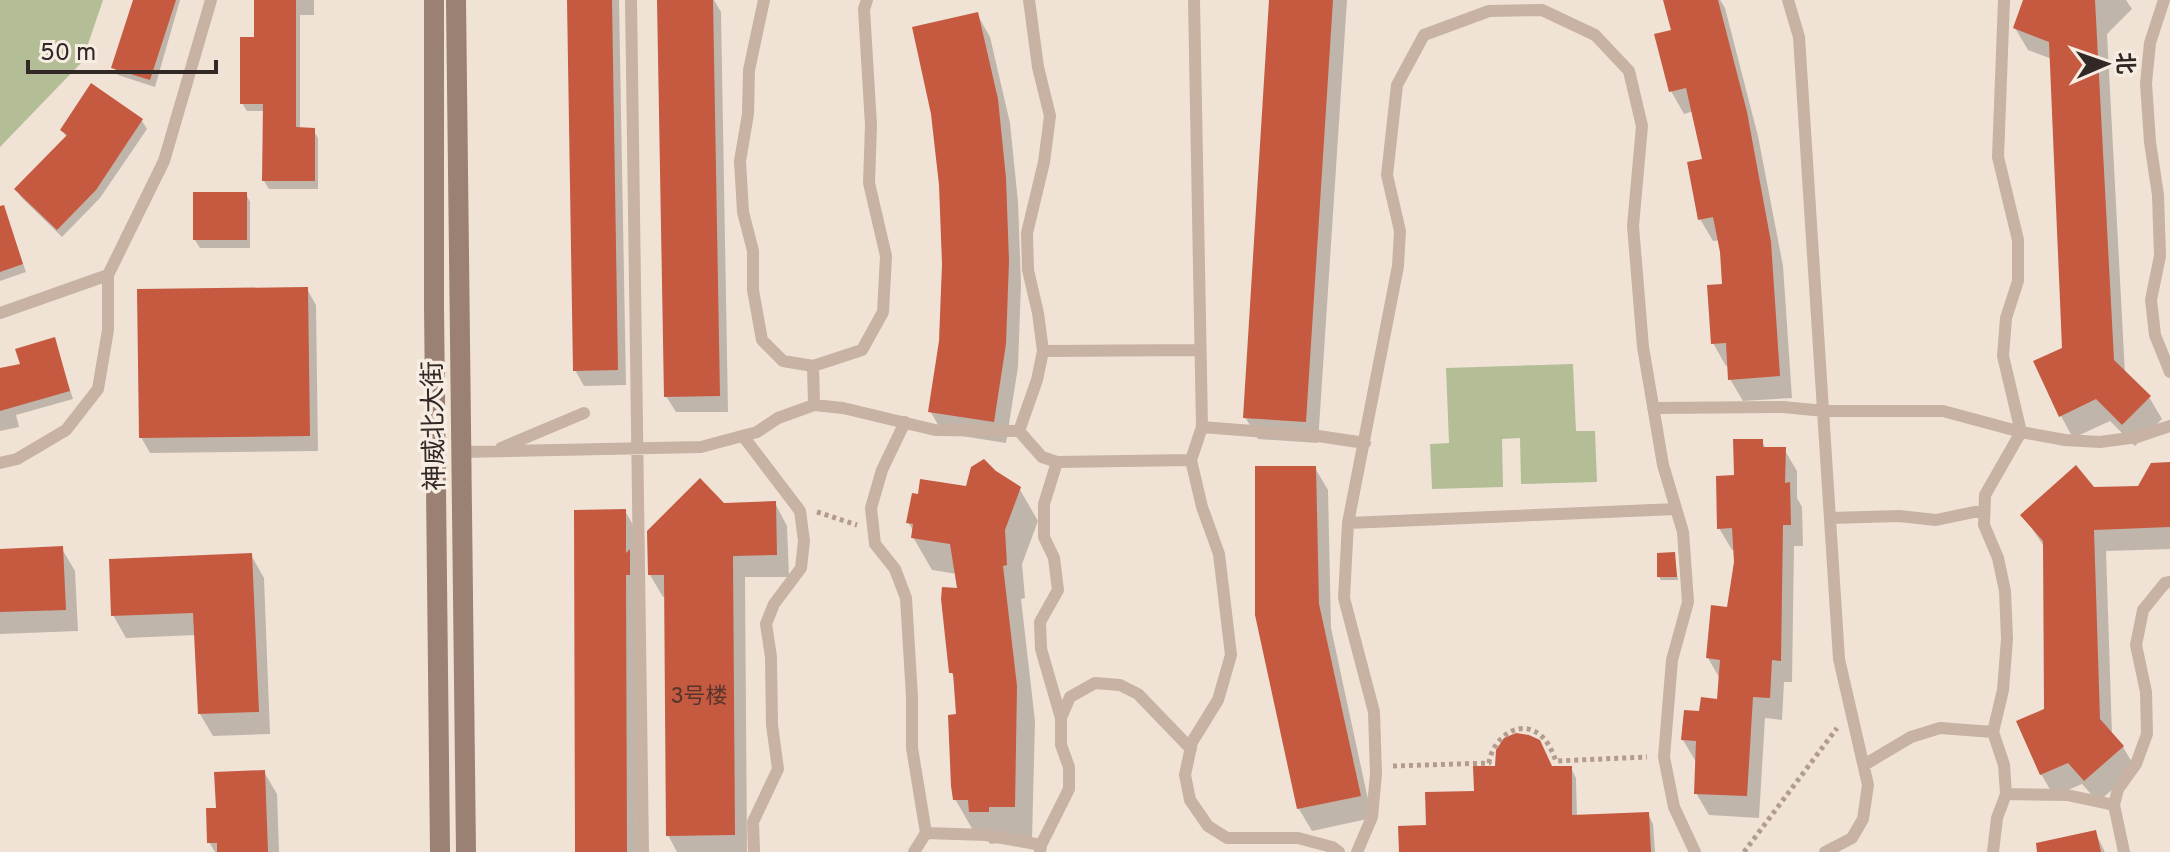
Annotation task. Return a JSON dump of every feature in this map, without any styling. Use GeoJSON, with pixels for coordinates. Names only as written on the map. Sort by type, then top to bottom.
{"type":"FeatureCollection","features":[{"type":"Feature","properties":{"kind":"street","name":"神威北大街"},"geometry":{"type":"LineString","coordinates":[[434,0],[440,852]]}},
{"type":"Feature","properties":{"kind":"street","name":"神威北大街"},"geometry":{"type":"LineString","coordinates":[[456,0],[466,852]]}},
{"type":"Feature","properties":{"kind":"lane"},"geometry":{"type":"LineString","coordinates":[[0,463],[17,459],[66,430],[98,389],[108,330],[108,275],[164,161],[211,0]]}},
{"type":"Feature","properties":{"kind":"lane"},"geometry":{"type":"LineString","coordinates":[[631,0],[643,852]]}},
{"type":"Feature","properties":{"kind":"lane"},"geometry":{"type":"LineString","coordinates":[[764,0],[749,70],[748,114],[740,161],[743,212],[753,251],[753,290],[762,340],[783,361],[813,366],[862,350],[883,312],[886,256],[869,183],[871,125],[864,9],[867,0]]}},
{"type":"Feature","properties":{"kind":"lane"},"geometry":{"type":"LineString","coordinates":[[1019,431],[1037,380],[1043,351],[1028,270],[1027,233],[1044,162],[1050,116],[1038,67],[1029,0]]}},
{"type":"Feature","properties":{"kind":"lane"},"geometry":{"type":"LineString","coordinates":[[1194,0],[1202,427],[1191,460],[1202,507],[1219,554],[1231,655],[1218,700],[1192,742],[1185,775],[1190,800],[1208,826],[1227,838],[1298,838],[1332,847],[1339,852]]}},
{"type":"Feature","properties":{"kind":"lane"},"geometry":{"type":"LineString","coordinates":[[1788,0],[1799,37],[1839,659],[1868,785],[1863,819],[1852,838],[1825,852]]}},
{"type":"Feature","properties":{"kind":"lane"},"geometry":{"type":"LineString","coordinates":[[1993,852],[1997,818],[2006,794],[2004,765],[1993,732],[2003,690],[2007,639],[2005,591],[1998,558],[1984,525],[1985,495],[2021,432],[2003,356],[2006,318],[2018,281],[2018,240],[1998,157],[2004,0]]}},
{"type":"Feature","properties":{"kind":"lane"},"geometry":{"type":"LineString","coordinates":[[2164,0],[2150,43],[2146,83],[2150,142],[2165,255],[2151,300],[2155,335],[2170,372]]}},
{"type":"Feature","properties":{"kind":"lane"},"geometry":{"type":"LineString","coordinates":[[1357,852],[1372,817],[1376,766],[1374,712],[1344,598],[1348,523],[1398,266],[1400,231],[1387,175],[1397,85],[1424,35],[1489,11],[1542,10],[1595,35],[1629,71],[1642,126],[1633,226],[1643,347],[1663,465],[1683,532],[1688,602],[1672,660],[1664,757],[1674,807],[1695,852]]}},
{"type":"Feature","properties":{"kind":"lane"},"geometry":{"type":"LineString","coordinates":[[0,313],[108,275]]}},
{"type":"Feature","properties":{"kind":"lane"},"geometry":{"type":"LineString","coordinates":[[1043,351],[1199,350]]}},
{"type":"Feature","properties":{"kind":"lane"},"geometry":{"type":"LineString","coordinates":[[813,366],[814,405]]}},
{"type":"Feature","properties":{"kind":"lane"},"geometry":{"type":"LineString","coordinates":[[460,452],[701,447],[757,432],[778,418],[814,405],[843,408],[935,430],[1019,431],[1042,457],[1057,462],[1191,460]]}},
{"type":"Feature","properties":{"kind":"lane"},"geometry":{"type":"LineString","coordinates":[[1653,408],[1943,411],[2021,432],[2065,440],[2100,442],[2137,437],[2170,426]]}},
{"type":"Feature","properties":{"kind":"lane"},"geometry":{"type":"LineString","coordinates":[[495,452],[584,413]]}},
{"type":"Feature","properties":{"kind":"lane"},"geometry":{"type":"LineString","coordinates":[[905,422],[882,470],[871,508],[875,544],[895,569],[906,598],[912,748],[926,833],[914,852]]}},
{"type":"Feature","properties":{"kind":"lane"},"geometry":{"type":"LineString","coordinates":[[1202,427],[1365,443]]}},
{"type":"Feature","properties":{"kind":"lane"},"geometry":{"type":"LineString","coordinates":[[743,436],[800,511],[804,541],[801,568],[774,604],[766,624],[778,769],[753,822],[754,852]]}},
{"type":"Feature","properties":{"kind":"lane"},"geometry":{"type":"LineString","coordinates":[[926,833],[986,835],[1041,848],[1069,789],[1069,767],[1061,745],[1061,718],[1041,649],[1040,622],[1058,590],[1054,558],[1044,537],[1044,504],[1057,462]]}},
{"type":"Feature","properties":{"kind":"lane"},"geometry":{"type":"LineString","coordinates":[[1348,523],[1676,509]]}},
{"type":"Feature","properties":{"kind":"lane"},"geometry":{"type":"LineString","coordinates":[[1831,518],[1899,516],[1936,520],[1984,510]]}},
{"type":"Feature","properties":{"kind":"lane"},"geometry":{"type":"LineString","coordinates":[[2124,852],[2114,805],[2118,789],[2136,764],[2147,734],[2146,692],[2136,645],[2143,610],[2165,583],[2170,582]]}},
{"type":"Feature","properties":{"kind":"lane"},"geometry":{"type":"LineString","coordinates":[[1061,718],[1070,697],[1095,683],[1120,685],[1138,694],[1191,749]]}},
{"type":"Feature","properties":{"kind":"lane"},"geometry":{"type":"LineString","coordinates":[[1864,765],[1911,737],[1940,728],[1993,732]]}},
{"type":"Feature","properties":{"kind":"lane"},"geometry":{"type":"LineString","coordinates":[[2006,794],[2067,795],[2114,805]]}},
{"type":"Feature","properties":{"kind":"lane"},"geometry":{"type":"LineString","coordinates":[[1253,852],[1255,838]]}},
{"type":"Feature","properties":{"kind":"path"},"geometry":{"type":"LineString","coordinates":[[800,511],[816,511],[873,531]]}},
{"type":"Feature","properties":{"kind":"path"},"geometry":{"type":"LineString","coordinates":[[1744,852],[1850,709]]}},
{"type":"Feature","properties":{"kind":"path"},"geometry":{"type":"LineString","coordinates":[[1376,766],[1489,763],[1490,754],[1500,736],[1517,729],[1537,732],[1550,746],[1556,761],[1664,757]]}},
{"type":"Feature","properties":{"kind":"green space"},"geometry":{"type":"Polygon","coordinates":[[[0,0],[103,0],[82,62],[0,147],[0,0]]]}},
{"type":"Feature","properties":{"kind":"green space"},"geometry":{"type":"Polygon","coordinates":[[[1573,364],[1576,431],[1595,431],[1597,482],[1521,484],[1520,438],[1502,439],[1503,487],[1432,489],[1430,444],[1449,443],[1446,368],[1573,364]]]}},
{"type":"Feature","properties":{"kind":"building"},"geometry":{"type":"Polygon","coordinates":[[[133,0],[176,0],[150,80],[111,68],[133,0]]]}},
{"type":"Feature","properties":{"kind":"building"},"geometry":{"type":"Polygon","coordinates":[[[254,0],[296,0],[296,127],[315,128],[315,181],[262,181],[263,104],[240,104],[240,37],[254,37],[254,0]]]}},
{"type":"Feature","properties":{"kind":"building"},"geometry":{"type":"Polygon","coordinates":[[[567,0],[612,0],[618,370],[573,371],[567,0]]]}},
{"type":"Feature","properties":{"kind":"building"},"geometry":{"type":"Polygon","coordinates":[[[657,0],[713,0],[720,396],[664,397],[657,0]]]}},
{"type":"Feature","properties":{"kind":"building"},"geometry":{"type":"Polygon","coordinates":[[[1269,0],[1333,0],[1306,422],[1243,418],[1269,0]]]}},
{"type":"Feature","properties":{"kind":"building"},"geometry":{"type":"Polygon","coordinates":[[[1663,0],[1718,0],[1747,112],[1771,242],[1780,376],[1728,380],[1726,343],[1711,344],[1707,285],[1722,284],[1720,252],[1713,217],[1698,220],[1687,162],[1702,159],[1686,88],[1669,92],[1654,34],[1671,30],[1663,0]]]}},
{"type":"Feature","properties":{"kind":"building"},"geometry":{"type":"Polygon","coordinates":[[[2023,0],[2095,0],[2114,360],[2151,396],[2122,425],[2096,399],[2059,417],[2033,361],[2062,348],[2049,42],[2013,28],[2023,0]]]}},
{"type":"Feature","properties":{"kind":"building"},"geometry":{"type":"Polygon","coordinates":[[[978,12],[998,99],[1006,178],[1009,261],[1006,344],[994,422],[928,412],[939,341],[942,264],[939,185],[931,114],[912,27],[978,12]]]}},
{"type":"Feature","properties":{"kind":"building"},"geometry":{"type":"Polygon","coordinates":[[[91,83],[143,119],[96,190],[57,230],[14,189],[67,135],[60,130],[91,83]]]}},
{"type":"Feature","properties":{"kind":"building"},"geometry":{"type":"Polygon","coordinates":[[[193,192],[247,192],[247,240],[193,240],[193,192]]]}},
{"type":"Feature","properties":{"kind":"building"},"geometry":{"type":"Polygon","coordinates":[[[4,205],[23,264],[0,272],[0,206],[4,205]]]}},
{"type":"Feature","properties":{"kind":"building"},"geometry":{"type":"Polygon","coordinates":[[[308,287],[310,436],[139,438],[137,289],[308,287]]]}},
{"type":"Feature","properties":{"kind":"building"},"geometry":{"type":"Polygon","coordinates":[[[55,337],[70,391],[0,411],[0,368],[20,364],[15,349],[55,337]]]}},
{"type":"Feature","properties":{"kind":"building"},"geometry":{"type":"Polygon","coordinates":[[[1733,439],[1763,439],[1763,447],[1786,447],[1785,483],[1790,482],[1791,525],[1783,525],[1781,661],[1772,660],[1770,698],[1753,697],[1747,796],[1694,794],[1696,741],[1681,740],[1684,710],[1699,711],[1701,697],[1717,699],[1720,660],[1706,658],[1711,605],[1727,607],[1734,562],[1732,528],[1717,529],[1716,476],[1734,475],[1733,439]]]}},
{"type":"Feature","properties":{"kind":"building"},"geometry":{"type":"Polygon","coordinates":[[[984,459],[1021,487],[1005,530],[1007,565],[1003,566],[1017,686],[1015,807],[989,807],[989,812],[969,812],[968,800],[953,800],[951,786],[948,715],[956,714],[941,599],[942,587],[957,588],[950,544],[911,538],[913,524],[906,523],[912,493],[918,494],[920,479],[966,486],[971,467],[984,459]]]}},
{"type":"Feature","properties":{"kind":"building"},"geometry":{"type":"Polygon","coordinates":[[[2170,462],[2170,527],[2094,530],[2100,719],[2124,746],[2084,781],[2068,763],[2040,775],[2016,721],[2044,709],[2043,541],[2020,515],[2076,465],[2094,487],[2138,486],[2151,463],[2170,462]]]}},
{"type":"Feature","properties":{"kind":"building"},"geometry":{"type":"Polygon","coordinates":[[[1255,466],[1316,466],[1319,604],[1361,796],[1297,809],[1255,615],[1255,466]]]}},
{"type":"Feature","properties":{"kind":"building"},"geometry":{"type":"Polygon","coordinates":[[[700,478],[724,503],[776,501],[777,555],[733,556],[735,835],[666,836],[664,575],[648,575],[647,531],[700,478]]]}},
{"type":"Feature","properties":{"kind":"building"},"geometry":{"type":"Polygon","coordinates":[[[626,509],[626,553],[630,549],[630,575],[626,575],[627,852],[575,852],[574,510],[626,509]]]}},
{"type":"Feature","properties":{"kind":"building"},"geometry":{"type":"Polygon","coordinates":[[[63,546],[66,610],[0,612],[0,549],[63,546]]]}},
{"type":"Feature","properties":{"kind":"building"},"geometry":{"type":"Polygon","coordinates":[[[1675,552],[1677,577],[1657,577],[1657,553],[1675,552]]]}},
{"type":"Feature","properties":{"kind":"building"},"geometry":{"type":"Polygon","coordinates":[[[252,553],[259,712],[198,714],[193,613],[111,616],[109,559],[252,553]]]}},
{"type":"Feature","properties":{"kind":"building"},"geometry":{"type":"Polygon","coordinates":[[[1516,733],[1540,740],[1552,766],[1572,766],[1572,815],[1649,812],[1651,852],[1399,852],[1398,826],[1426,825],[1425,792],[1474,791],[1473,766],[1495,766],[1496,750],[1504,738],[1516,733]]]}},
{"type":"Feature","properties":{"kind":"building"},"geometry":{"type":"Polygon","coordinates":[[[265,770],[268,852],[217,852],[217,843],[207,843],[206,808],[216,808],[214,772],[265,770]]]}},
{"type":"Feature","properties":{"kind":"building"},"geometry":{"type":"Polygon","coordinates":[[[2096,830],[2101,852],[2037,852],[2036,843],[2096,830]]]}}]}
